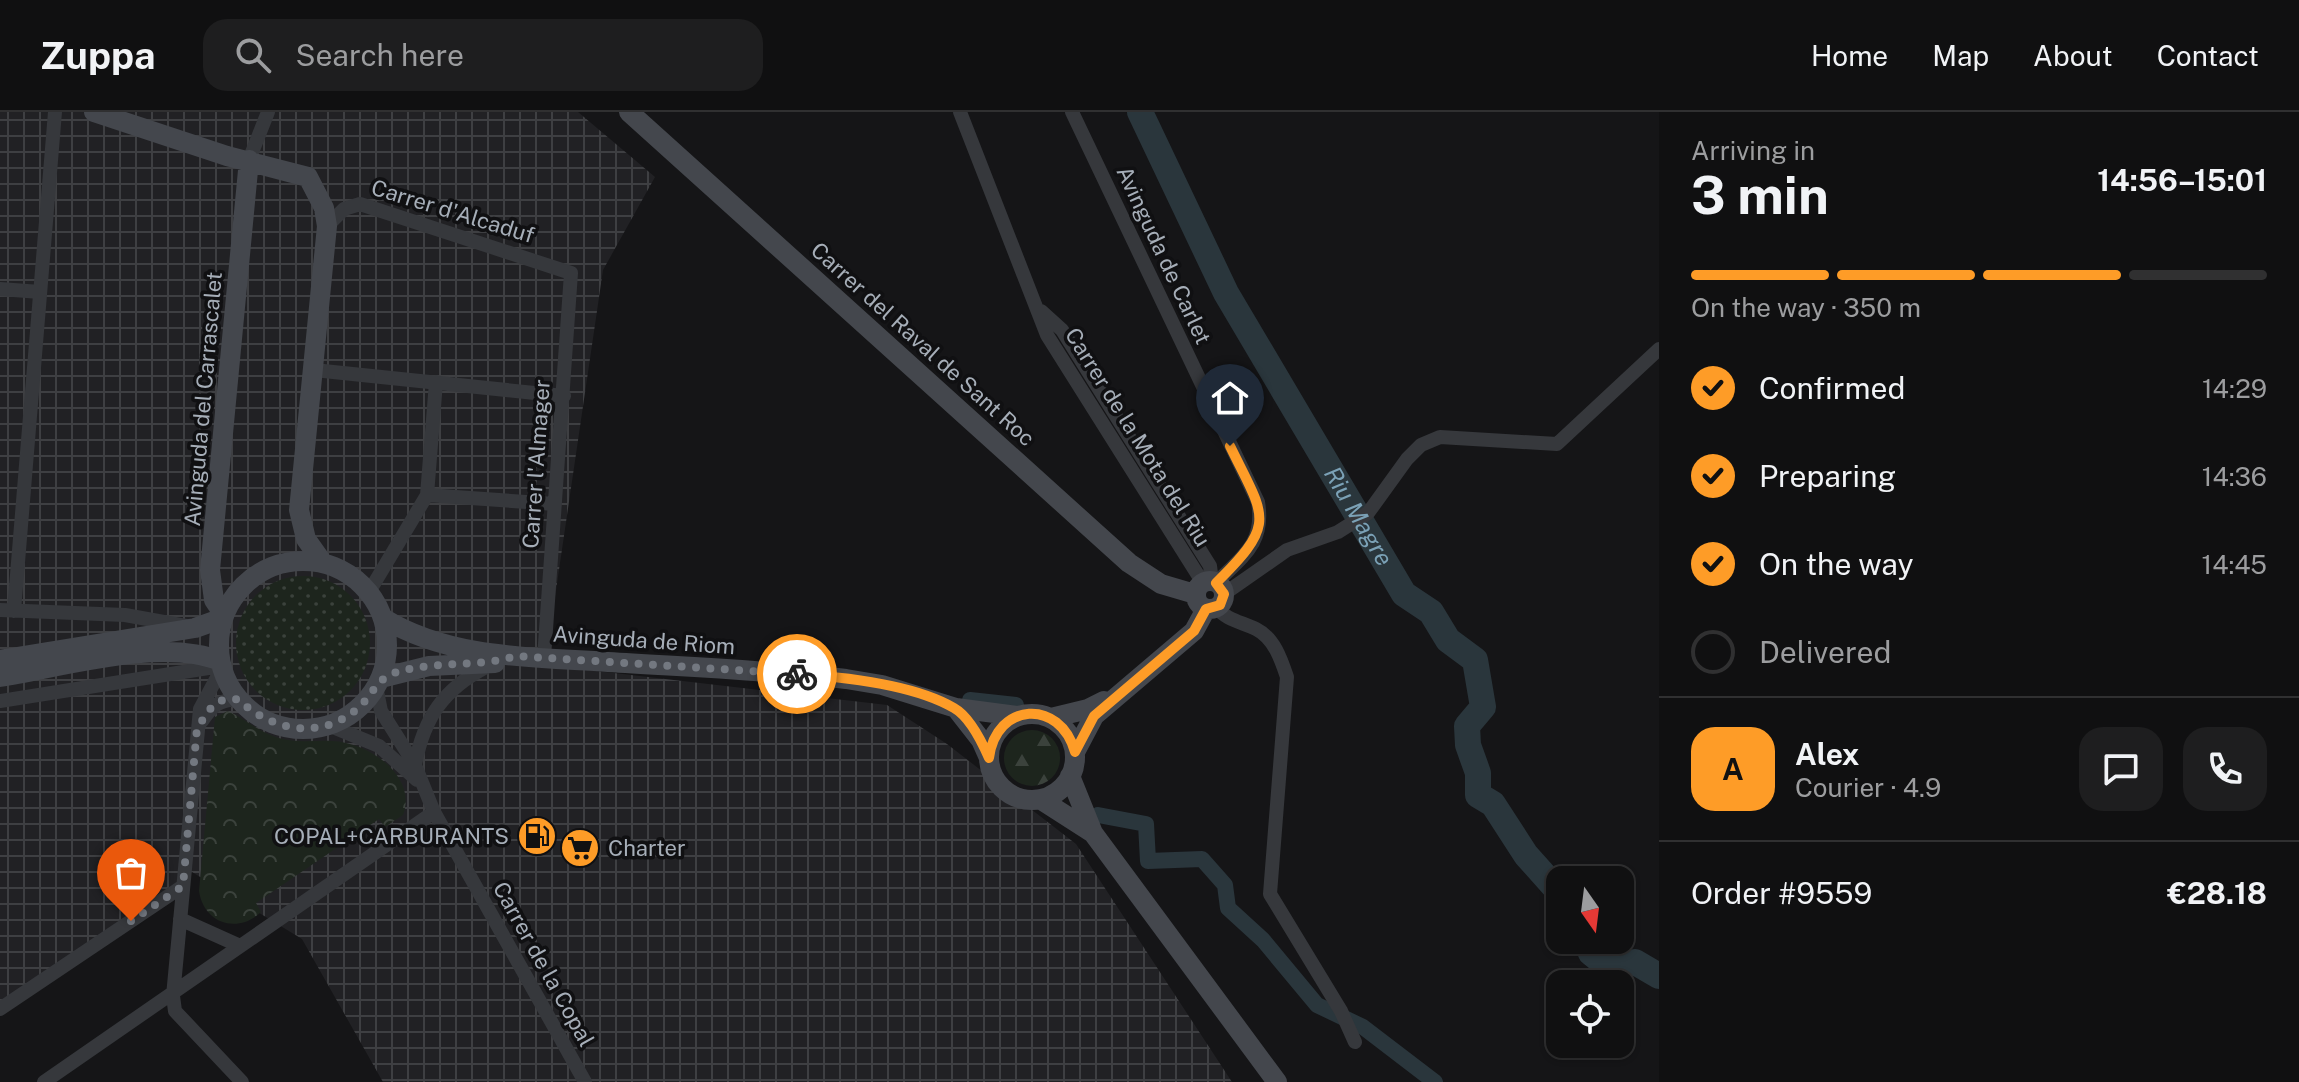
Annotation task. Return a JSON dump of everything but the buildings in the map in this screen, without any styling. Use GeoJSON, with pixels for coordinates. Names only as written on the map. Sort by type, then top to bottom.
{"type":"FeatureCollection","features":[{"type":"Feature","properties":{"kind":"street"},"geometry":{"type":"LineString","coordinates":[[55,112],[7,611],[125,615],[195,628]]}},
{"type":"Feature","properties":{"kind":"street"},"geometry":{"type":"LineString","coordinates":[[94,112],[308,177],[321,200],[327,226],[299,510],[306,539],[323,563]]}},
{"type":"Feature","properties":{"kind":"street","name":"Avinguda del Carrascalet"},"geometry":{"type":"LineString","coordinates":[[220,611],[210,570],[245,201],[249,160],[268,112]]}},
{"type":"Feature","properties":{"kind":"street","name":"Carrer de la Mota del Riu"},"geometry":{"type":"LineString","coordinates":[[960,112],[1041,311],[1062,330],[1210,566],[1210,593]]}},
{"type":"Feature","properties":{"kind":"street","name":"Avinguda de Carlet"},"geometry":{"type":"LineString","coordinates":[[1072,112],[1258,502],[1260,531],[1210,593]]}},
{"type":"Feature","properties":{"kind":"street","name":"Carrer del Raval de Sant Roc"},"geometry":{"type":"LineString","coordinates":[[636,114],[1129,563],[1161,584],[1210,593]]}},
{"type":"Feature","properties":{"kind":"street"},"geometry":{"type":"LineString","coordinates":[[245,201],[263,183],[276,178],[299,185],[316,216],[311,258],[323,274]]}},
{"type":"Feature","properties":{"kind":"street","name":"Carrer d'Alcaduf"},"geometry":{"type":"LineString","coordinates":[[327,226],[344,209],[360,204],[571,273]]}},
{"type":"Feature","properties":{"kind":"street","name":"Carrer l'Almager"},"geometry":{"type":"LineString","coordinates":[[544,658],[571,273]]}},
{"type":"Feature","properties":{"kind":"street"},"geometry":{"type":"LineString","coordinates":[[0,289],[40,292]]}},
{"type":"Feature","properties":{"kind":"street"},"geometry":{"type":"LineString","coordinates":[[956,708],[981,740],[996,781],[1004,790],[1027,799],[1052,795],[1070,776],[1075,752],[1094,716],[1194,631],[1210,593],[1287,550],[1345,529],[1368,513],[1421,445],[1440,437],[1557,444],[1659,349]]}},
{"type":"Feature","properties":{"kind":"street"},"geometry":{"type":"LineString","coordinates":[[314,370],[564,396]]}},
{"type":"Feature","properties":{"kind":"street"},"geometry":{"type":"LineString","coordinates":[[369,592],[427,495],[436,382]]}},
{"type":"Feature","properties":{"kind":"street"},"geometry":{"type":"LineString","coordinates":[[427,495],[555,504]]}},
{"type":"Feature","properties":{"kind":"street"},"geometry":{"type":"LineString","coordinates":[[0,660],[195,628],[220,611],[239,589],[263,570],[292,561],[323,563],[348,574],[369,592],[383,618],[388,648],[379,682],[356,710],[328,725],[295,729],[279,726],[250,711],[238,699],[221,665],[220,611]]}},
{"type":"Feature","properties":{"kind":"street"},"geometry":{"type":"LineString","coordinates":[[1210,593],[1230,618],[1259,630],[1278,652],[1287,677],[1270,894],[1353,1036]]}},
{"type":"Feature","properties":{"kind":"street","name":"Avinguda de Riom"},"geometry":{"type":"LineString","coordinates":[[383,618],[435,642],[516,656],[846,679],[882,685],[956,708],[1018,716]]}},
{"type":"Feature","properties":{"kind":"street"},"geometry":{"type":"LineString","coordinates":[[0,677],[163,650],[193,652],[221,665]]}},
{"type":"Feature","properties":{"kind":"street","name":"Avinguda de Riom"},"geometry":{"type":"LineString","coordinates":[[379,682],[429,666],[494,663],[516,656]]}},
{"type":"Feature","properties":{"kind":"street"},"geometry":{"type":"LineString","coordinates":[[415,765],[423,731],[436,706],[455,685],[494,663]]}},
{"type":"Feature","properties":{"kind":"street"},"geometry":{"type":"LineString","coordinates":[[0,701],[221,665]]}},
{"type":"Feature","properties":{"kind":"street"},"geometry":{"type":"LineString","coordinates":[[221,665],[200,709],[197,728],[173,996],[175,1011],[237,1081]]}},
{"type":"Feature","properties":{"kind":"street","name":"Carrer de la Copal"},"geometry":{"type":"LineString","coordinates":[[379,682],[381,711],[415,765],[434,812],[585,1082]]}},
{"type":"Feature","properties":{"kind":"street"},"geometry":{"type":"LineString","coordinates":[[1051,718],[1088,709],[1114,696]]}},
{"type":"Feature","properties":{"kind":"street"},"geometry":{"type":"LineString","coordinates":[[197,728],[213,705],[223,700],[238,699]]}},
{"type":"Feature","properties":{"kind":"street"},"geometry":{"type":"LineString","coordinates":[[989,758],[997,732],[1018,716],[1040,714],[1051,718],[1071,738],[1075,752]]}},
{"type":"Feature","properties":{"kind":"street","name":"Carrer de la Copal"},"geometry":{"type":"LineString","coordinates":[[328,725],[379,746],[420,783]]}},
{"type":"Feature","properties":{"kind":"street"},"geometry":{"type":"LineString","coordinates":[[1070,776],[1093,833],[1277,1082]]}},
{"type":"Feature","properties":{"kind":"street"},"geometry":{"type":"LineString","coordinates":[[1040,799],[1093,833]]}},
{"type":"Feature","properties":{"kind":"street"},"geometry":{"type":"LineString","coordinates":[[53,1080],[434,812]]}},
{"type":"Feature","properties":{"kind":"street"},"geometry":{"type":"LineString","coordinates":[[0,1009],[183,886]]}},
{"type":"Feature","properties":{"kind":"street"},"geometry":{"type":"LineString","coordinates":[[180,919],[240,946]]}},
{"type":"Feature","properties":{"kind":"shaded area"},"geometry":{"type":"Polygon","coordinates":[[[0,112],[578,112],[655,177],[603,270],[545,665],[887,705],[947,744],[1076,844],[1232,1082],[383,1082],[302,939],[192,872],[0,1002],[0,112]]]}},
{"type":"Feature","properties":{"kind":"green space"},"geometry":{"type":"Polygon","coordinates":[[[303,576],[329,581],[350,596],[365,617],[370,643],[365,669],[350,690],[329,705],[303,710],[277,705],[256,690],[241,669],[236,643],[241,617],[256,596],[277,581],[303,576]]]}},
{"type":"Feature","properties":{"kind":"green space"},"geometry":{"type":"Polygon","coordinates":[[[228,711],[275,737],[346,743],[374,755],[397,775],[406,801],[403,815],[385,827],[379,819],[256,903],[261,912],[252,919],[233,924],[215,918],[202,902],[199,891],[215,717],[228,711]]]}},
{"type":"Feature","properties":{"kind":"green space"},"geometry":{"type":"Polygon","coordinates":[[[1032,730],[1052,738],[1060,758],[1052,778],[1032,786],[1012,778],[1004,758],[1012,738],[1032,730]]]}},
{"type":"Feature","properties":{"kind":"waterway","name":"Riu Magre"},"geometry":{"type":"LineString","coordinates":[[1140,112],[1226,293],[1404,594],[1431,612],[1448,640],[1475,660],[1483,707],[1467,726],[1468,745],[1478,773],[1478,795],[1493,804],[1526,855],[1546,877]]}},
{"type":"Feature","properties":{"kind":"waterway"},"geometry":{"type":"LineString","coordinates":[[970,700],[1016,705]]}},
{"type":"Feature","properties":{"kind":"waterway"},"geometry":{"type":"LineString","coordinates":[[1098,815],[1146,824],[1148,861],[1202,859],[1225,885],[1228,908],[1263,940],[1317,1005],[1363,1027],[1435,1082]]}},
{"type":"Feature","properties":{"kind":"waterway","name":"Riu Magre"},"geometry":{"type":"LineString","coordinates":[[1592,954],[1612,970],[1635,962],[1659,976]]}},
{"type":"Feature","properties":{"kind":"way so far"},"geometry":{"type":"LineString","coordinates":[[131,921],[183,886],[197,728],[213,705],[223,700],[238,699],[250,711],[279,726],[312,729],[343,719],[367,700],[381,678],[396,672],[429,666],[494,663],[516,656],[797,674]]}},
{"type":"Feature","properties":{"kind":"place","name":"COPAL+CARBURANTS"},"geometry":{"type":"Point","coordinates":[537,836]}},
{"type":"Feature","properties":{"kind":"place","name":"Charter"},"geometry":{"type":"Point","coordinates":[580,848]}},
{"type":"Feature","properties":{"kind":"route"},"geometry":{"type":"LineString","coordinates":[[797,674],[882,685],[956,708],[981,740],[989,758],[991,744],[1006,722],[1029,714],[1051,718],[1063,727],[1071,738],[1075,752],[1094,716],[1194,631],[1206,609],[1220,605],[1224,594],[1216,583],[1245,554],[1260,531],[1258,502],[1230,446]]}}]}
